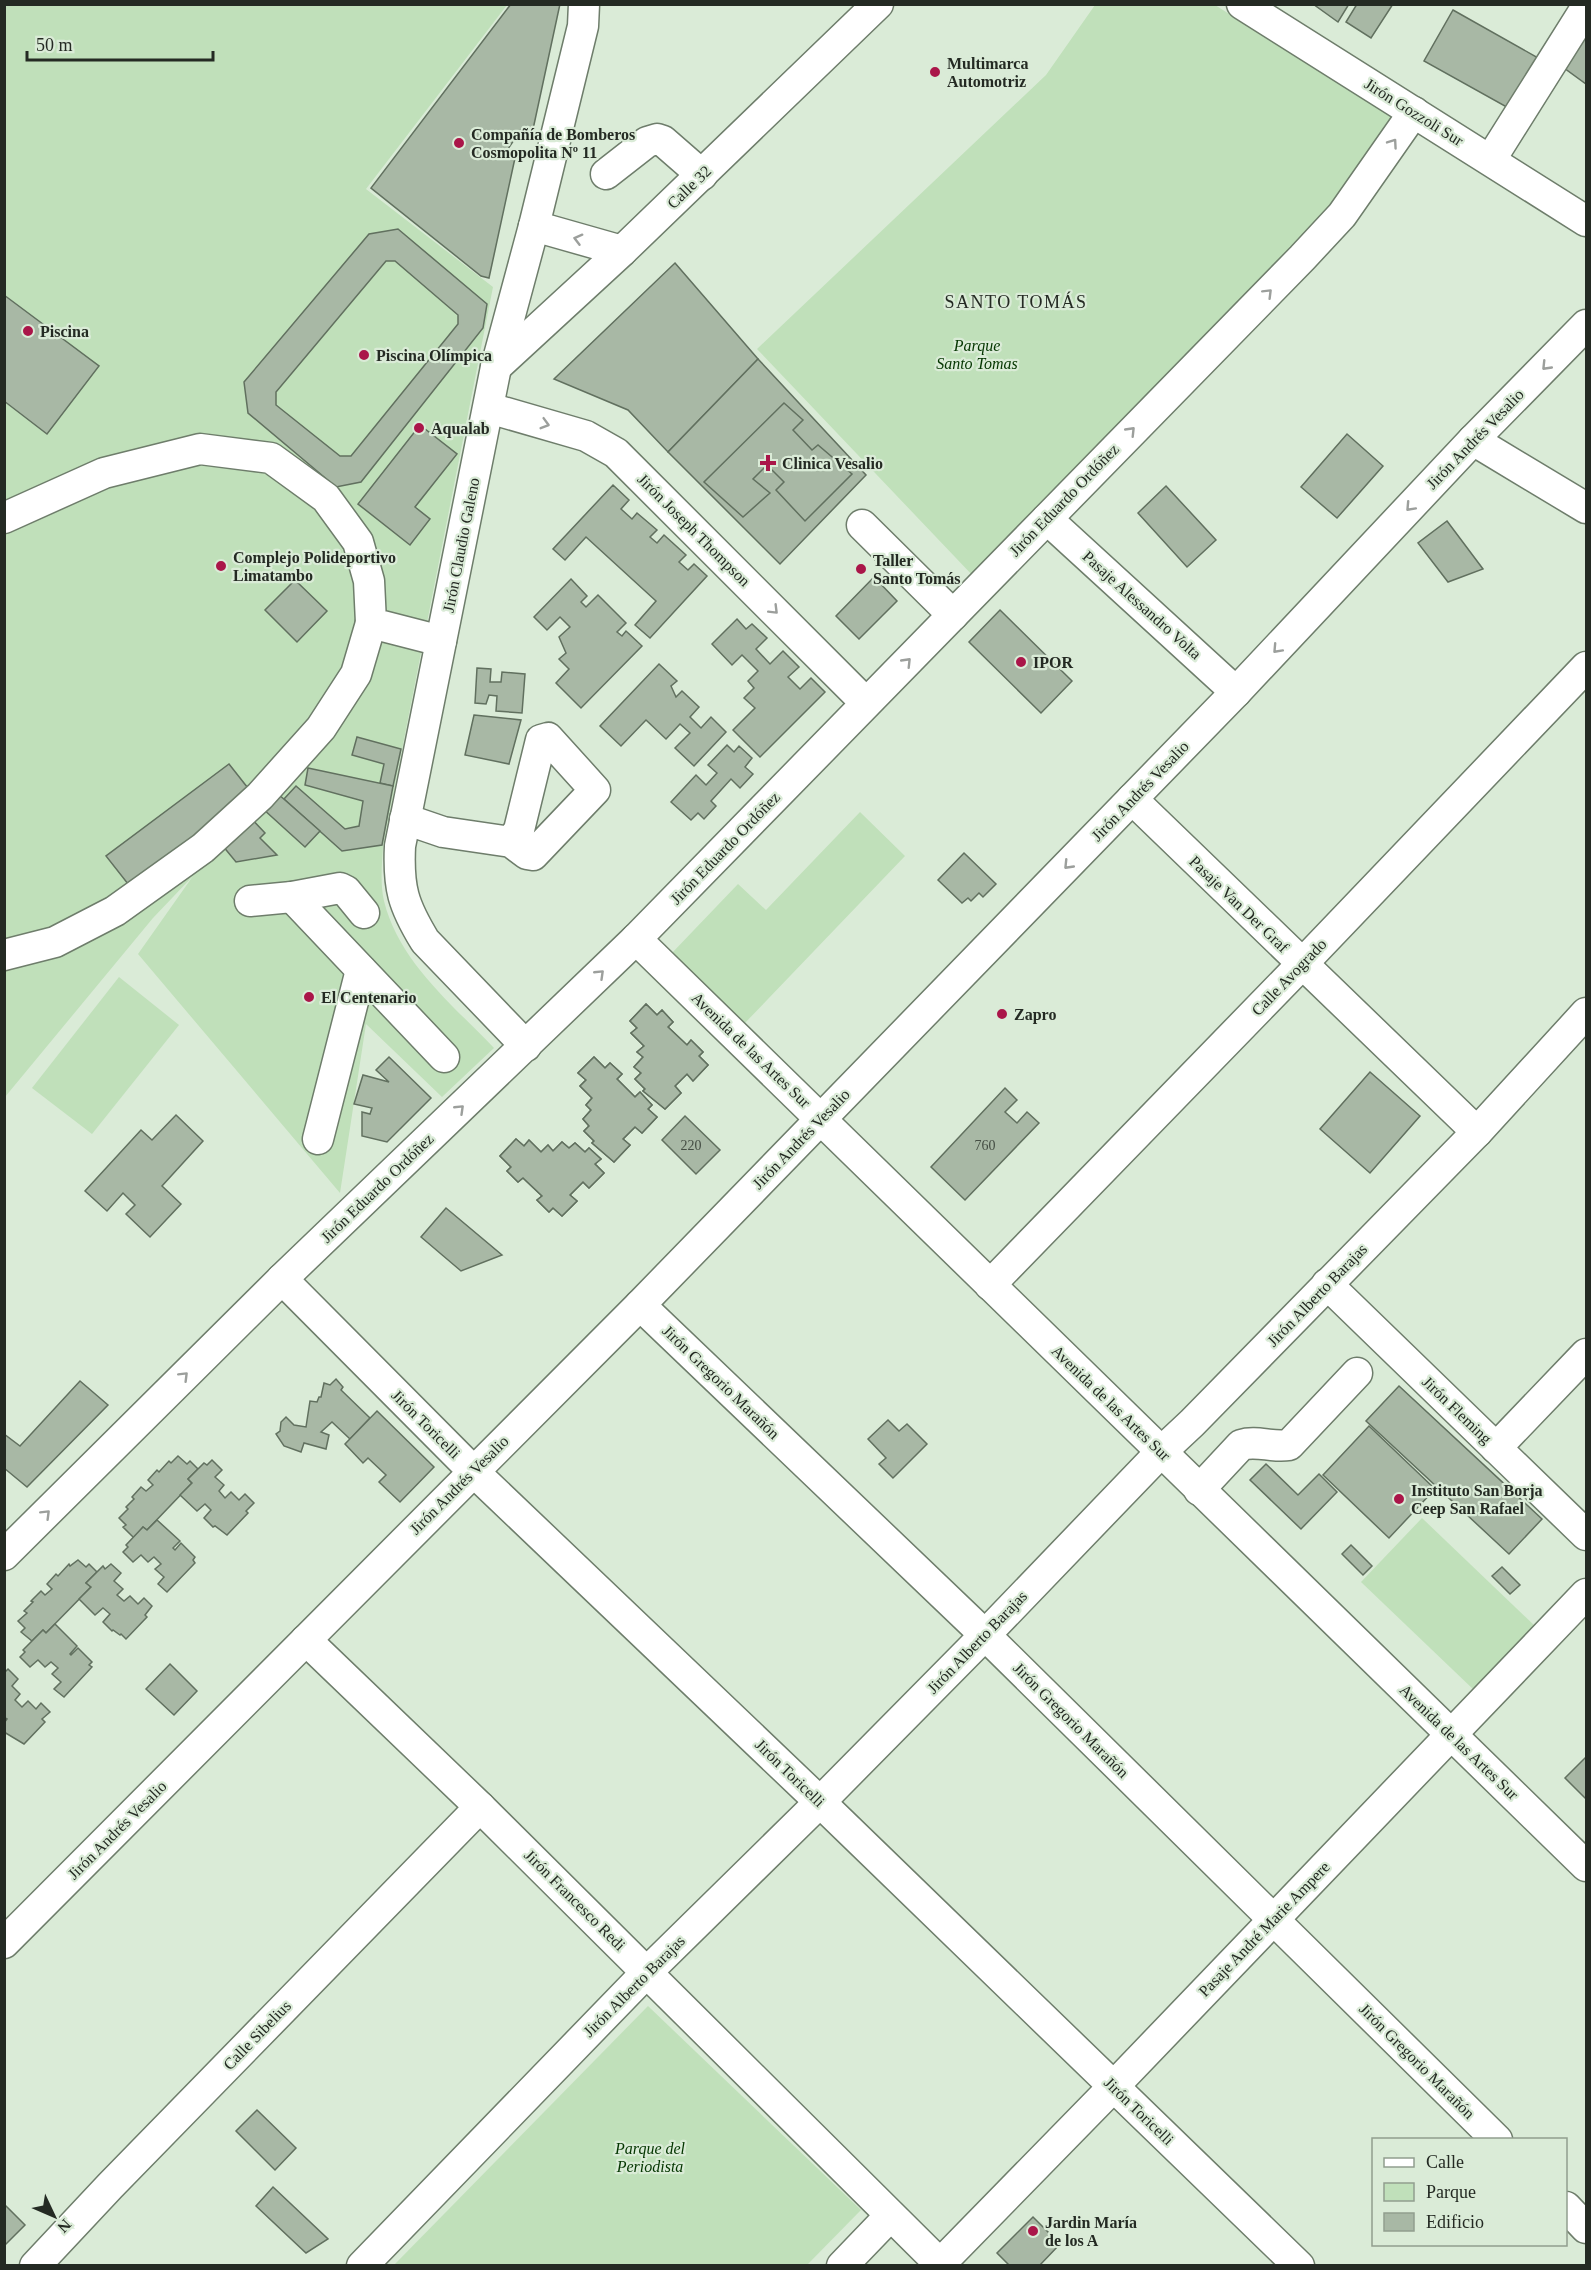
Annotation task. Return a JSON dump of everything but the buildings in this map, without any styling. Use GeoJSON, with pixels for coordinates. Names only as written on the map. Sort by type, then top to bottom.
{"type":"FeatureCollection","features":[{"type":"Feature","properties":{"kind":"street","name":"Calle 32"},"geometry":{"type":"LineString","coordinates":[[496,367],[622,252],[878,4]]}},
{"type":"Feature","properties":{"kind":"street","name":"Jirón Gozzoli Sur"},"geometry":{"type":"LineString","coordinates":[[1242,4],[1587,221]]}},
{"type":"Feature","properties":{"kind":"street"},"geometry":{"type":"LineString","coordinates":[[1491,159],[1587,8]]}},
{"type":"Feature","properties":{"kind":"street","name":"Jirón Claudio Galeno"},"geometry":{"type":"LineString","coordinates":[[526,1046],[425,941],[405,904],[398,874],[405,819],[496,367],[588,12]]}},
{"type":"Feature","properties":{"kind":"street","name":"Jirón Eduardo Ordóñez"},"geometry":{"type":"LineString","coordinates":[[9,1543],[636,939],[1342,216],[1414,112]]}},
{"type":"Feature","properties":{"kind":"street"},"geometry":{"type":"LineString","coordinates":[[606,174],[647,142],[657,139],[663,141],[702,175]]}},
{"type":"Feature","properties":{"kind":"street"},"geometry":{"type":"LineString","coordinates":[[534,226],[622,252]]}},
{"type":"Feature","properties":{"kind":"street","name":"Jirón Andrés Vesalio"},"geometry":{"type":"LineString","coordinates":[[4,1943],[640,1305],[1132,800],[1473,440],[1587,325]]}},
{"type":"Feature","properties":{"kind":"street","name":"Jirón Joseph Thompson"},"geometry":{"type":"LineString","coordinates":[[489,408],[586,435],[616,453],[866,703]]}},
{"type":"Feature","properties":{"kind":"street"},"geometry":{"type":"LineString","coordinates":[[1473,440],[1587,508]]}},
{"type":"Feature","properties":{"kind":"street"},"geometry":{"type":"LineString","coordinates":[[4,518],[104,473],[200,449],[271,458],[326,498],[358,542],[369,581],[371,623],[356,674],[321,728],[260,795],[203,848],[115,910],[55,942],[4,955]]}},
{"type":"Feature","properties":{"kind":"street","name":"Pasaje Alessandro Volta"},"geometry":{"type":"LineString","coordinates":[[1047,519],[1236,692]]}},
{"type":"Feature","properties":{"kind":"street"},"geometry":{"type":"LineString","coordinates":[[862,525],[953,615]]}},
{"type":"Feature","properties":{"kind":"street"},"geometry":{"type":"LineString","coordinates":[[371,623],[441,640]]}},
{"type":"Feature","properties":{"kind":"street","name":"Calle Avogrado"},"geometry":{"type":"LineString","coordinates":[[990,1285],[1587,667]]}},
{"type":"Feature","properties":{"kind":"street","name":"Pasaje Van Der Graf"},"geometry":{"type":"LineString","coordinates":[[1132,800],[1477,1132]]}},
{"type":"Feature","properties":{"kind":"street"},"geometry":{"type":"LineString","coordinates":[[405,819],[443,832],[512,842]]}},
{"type":"Feature","properties":{"kind":"street"},"geometry":{"type":"LineString","coordinates":[[250,902],[340,888],[346,891],[364,913]]}},
{"type":"Feature","properties":{"kind":"street"},"geometry":{"type":"LineString","coordinates":[[292,897],[444,1057]]}},
{"type":"Feature","properties":{"kind":"street"},"geometry":{"type":"LineString","coordinates":[[333,941],[364,913],[405,904]]}},
{"type":"Feature","properties":{"kind":"street","name":"Avenida de las Artes Sur"},"geometry":{"type":"LineString","coordinates":[[636,939],[1587,1866]]}},
{"type":"Feature","properties":{"kind":"street"},"geometry":{"type":"LineString","coordinates":[[318,1140],[361,970]]}},
{"type":"Feature","properties":{"kind":"street","name":"Jirón Alberto Barajas"},"geometry":{"type":"LineString","coordinates":[[362,2265],[647,1972],[985,1635],[1161,1452],[1477,1132],[1587,1013]]}},
{"type":"Feature","properties":{"kind":"street","name":"Jirón Toricelli"},"geometry":{"type":"LineString","coordinates":[[282,1279],[473,1471],[820,1802],[1299,2265]]}},
{"type":"Feature","properties":{"kind":"street","name":"Jirón Fleming"},"geometry":{"type":"LineString","coordinates":[[1327,1284],[1587,1535]]}},
{"type":"Feature","properties":{"kind":"street","name":"Jirón Gregorio Marañón"},"geometry":{"type":"LineString","coordinates":[[640,1305],[985,1635],[1496,2138]]}},
{"type":"Feature","properties":{"kind":"street"},"geometry":{"type":"LineString","coordinates":[[1496,1448],[1587,1354]]}},
{"type":"Feature","properties":{"kind":"street"},"geometry":{"type":"LineString","coordinates":[[1199,1490],[1241,1445],[1250,1442],[1280,1447],[1289,1445],[1357,1373]]}},
{"type":"Feature","properties":{"kind":"street","name":"Pasaje André Marie Ampere"},"geometry":{"type":"LineString","coordinates":[[941,2265],[1587,1594]]}},
{"type":"Feature","properties":{"kind":"street","name":"Jirón Francesco Redi"},"geometry":{"type":"LineString","coordinates":[[306,1640],[480,1807],[941,2265]]}},
{"type":"Feature","properties":{"kind":"street","name":"Calle Sibelius"},"geometry":{"type":"LineString","coordinates":[[35,2265],[480,1807]]}},
{"type":"Feature","properties":{"kind":"street"},"geometry":{"type":"LineString","coordinates":[[1567,2208],[1587,2228]]}},
{"type":"Feature","properties":{"kind":"street"},"geometry":{"type":"LineString","coordinates":[[842,2265],[890,2216]]}},
{"type":"Feature","properties":{"kind":"green space","name":"Complejo Polideportivo Limatambo"},"geometry":{"type":"Polygon","coordinates":[[[5,5],[507,5],[366,189],[493,287],[383,846],[382,888],[391,923],[415,963],[445,999],[494,1048],[442,1097],[366,1024],[340,1193],[138,954],[193,876],[153,918],[5,1097],[5,5]]]}},
{"type":"Feature","properties":{"kind":"green space","name":"Parque Santo Tomas"},"geometry":{"type":"Polygon","coordinates":[[[1095,5],[1215,5],[1396,119],[1331,217],[975,578],[757,349],[1046,75],[1095,5]]]}},
{"type":"Feature","properties":{"kind":"green space"},"geometry":{"type":"Polygon","coordinates":[[[860,812],[905,856],[744,1024],[671,954],[738,884],[766,910],[860,812]]]}},
{"type":"Feature","properties":{"kind":"green space"},"geometry":{"type":"Polygon","coordinates":[[[119,977],[179,1025],[92,1134],[32,1088],[119,977]]]}},
{"type":"Feature","properties":{"kind":"green space"},"geometry":{"type":"Polygon","coordinates":[[[1422,1518],[1536,1627],[1475,1691],[1361,1582],[1422,1518]]]}},
{"type":"Feature","properties":{"kind":"green space","name":"Parque del Periodista"},"geometry":{"type":"Polygon","coordinates":[[[648,2006],[861,2210],[807,2265],[394,2265],[648,2006]]]}},
{"type":"Feature","properties":{"kind":"place","name":"Multimarca Automotriz"},"geometry":{"type":"Point","coordinates":[935,72]}},
{"type":"Feature","properties":{"kind":"place","name":"Compañía de Bomberos Cosmopolita Nº 11"},"geometry":{"type":"Point","coordinates":[459,143]}},
{"type":"Feature","properties":{"kind":"place","name":"Piscina"},"geometry":{"type":"Point","coordinates":[28,331]}},
{"type":"Feature","properties":{"kind":"place","name":"Piscina Olímpica"},"geometry":{"type":"Point","coordinates":[364,355]}},
{"type":"Feature","properties":{"kind":"place","name":"Aqualab"},"geometry":{"type":"Point","coordinates":[419,428]}},
{"type":"Feature","properties":{"kind":"place","name":"Clinica Vesalio"},"geometry":{"type":"Point","coordinates":[768,463]}},
{"type":"Feature","properties":{"kind":"place","name":"Complejo Polideportivo Limatambo"},"geometry":{"type":"Point","coordinates":[221,566]}},
{"type":"Feature","properties":{"kind":"place","name":"Taller Santo Tomás"},"geometry":{"type":"Point","coordinates":[861,569]}},
{"type":"Feature","properties":{"kind":"place","name":"IPOR"},"geometry":{"type":"Point","coordinates":[1021,662]}},
{"type":"Feature","properties":{"kind":"place","name":"El Centenario"},"geometry":{"type":"Point","coordinates":[309,997]}},
{"type":"Feature","properties":{"kind":"place","name":"Zapro"},"geometry":{"type":"Point","coordinates":[1002,1014]}},
{"type":"Feature","properties":{"kind":"place","name":"Instituto San Borja Ceep San Rafael"},"geometry":{"type":"Point","coordinates":[1399,1499]}},
{"type":"Feature","properties":{"kind":"place","name":"Jardin María de los A"},"geometry":{"type":"Point","coordinates":[1033,2231]}},
{"type":"Feature","properties":{"kind":"district","name":"SANTO TOMÁS"},"geometry":{"type":"Point","coordinates":[1016,302]}}]}
